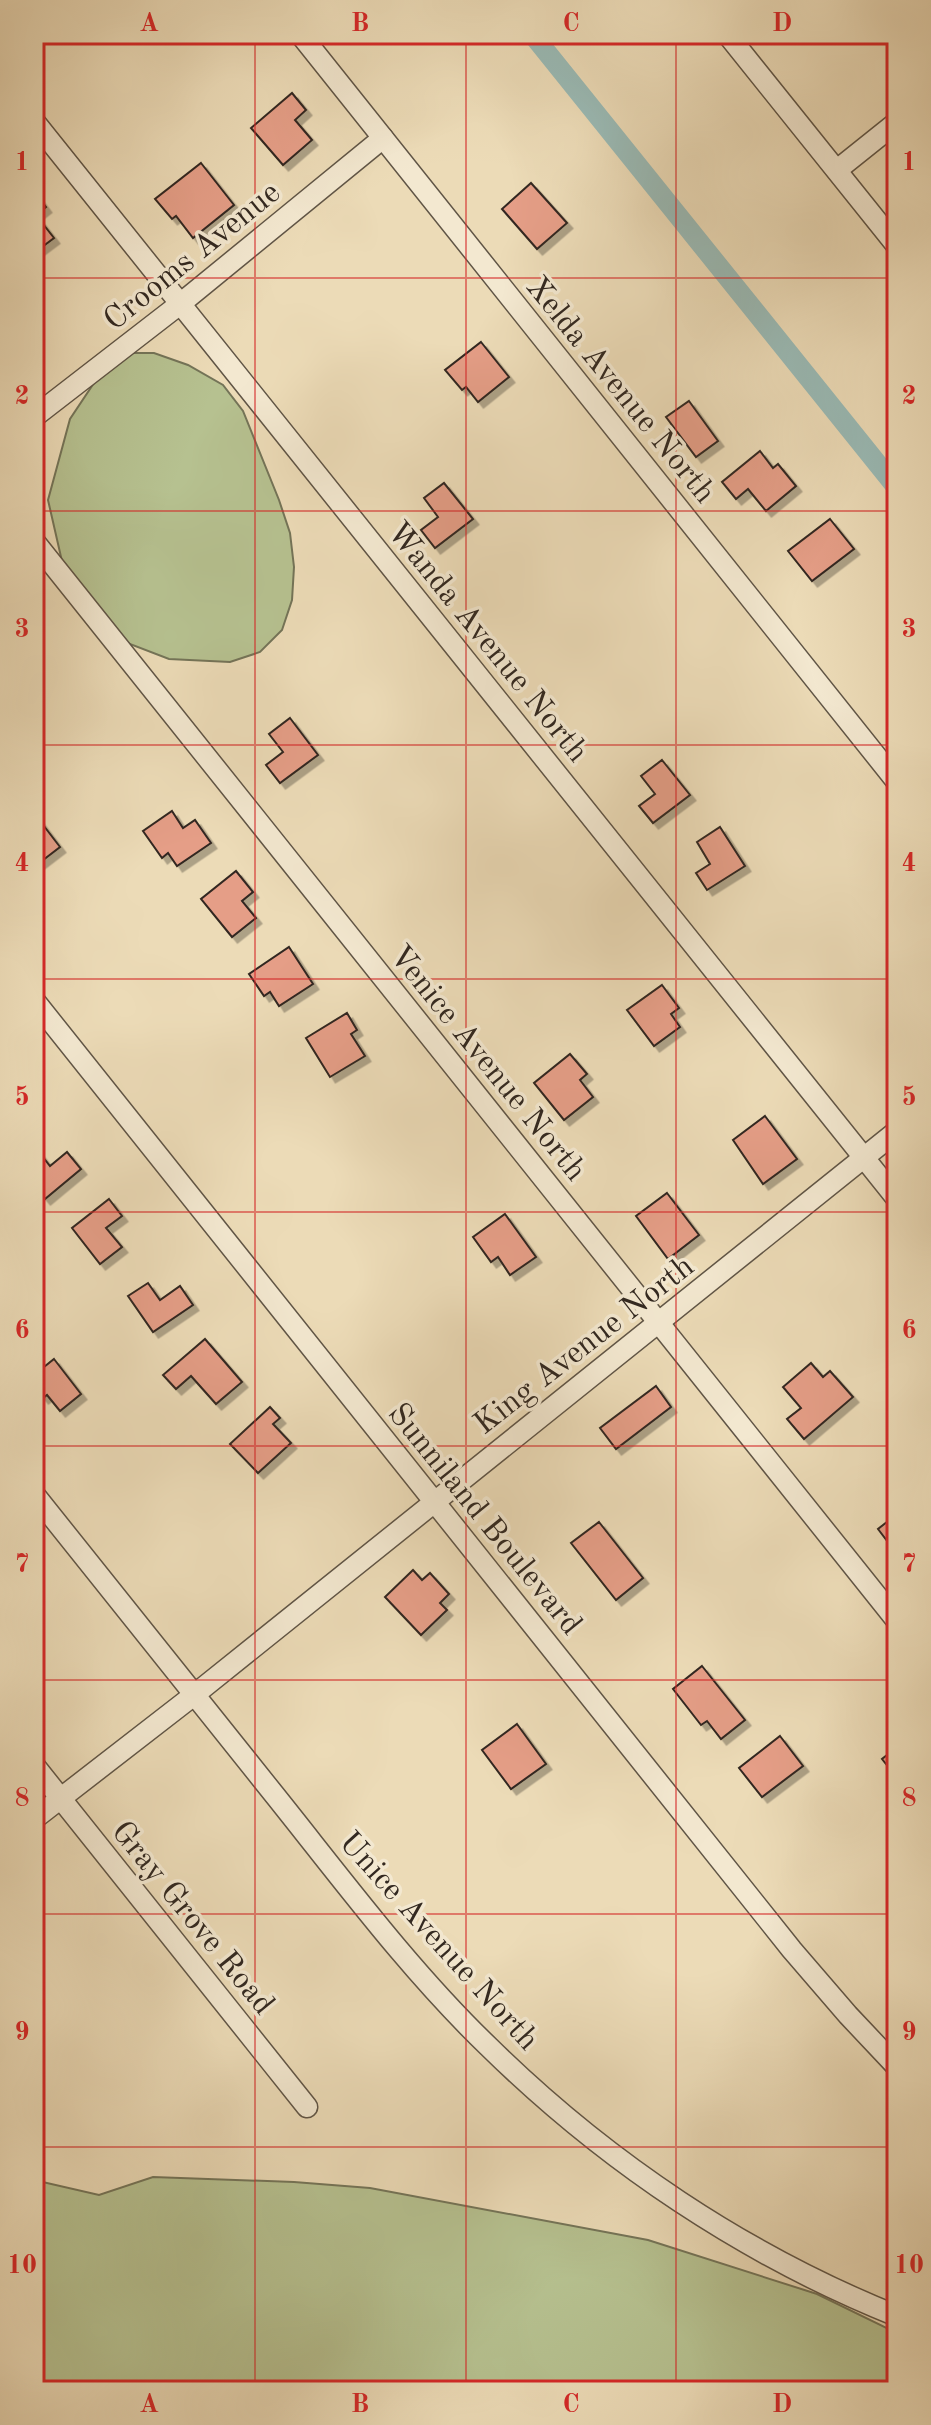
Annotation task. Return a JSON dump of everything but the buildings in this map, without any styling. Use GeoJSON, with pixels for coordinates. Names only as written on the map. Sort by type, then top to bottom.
{"type":"FeatureCollection","features":[{"type":"Feature","properties":{"kind":"street","name":"Xelda Avenue North"},"geometry":{"type":"LineString","coordinates":[[300,34],[897,782]]}},
{"type":"Feature","properties":{"kind":"street"},"geometry":{"type":"LineString","coordinates":[[727,34],[897,246]]}},
{"type":"Feature","properties":{"kind":"street","name":"Wanda Avenue North"},"geometry":{"type":"LineString","coordinates":[[34,121],[897,1199]]}},
{"type":"Feature","properties":{"kind":"street"},"geometry":{"type":"LineString","coordinates":[[837,170],[897,122]]}},
{"type":"Feature","properties":{"kind":"street","name":"Crooms Avenue"},"geometry":{"type":"LineString","coordinates":[[34,417],[180,304],[383,138]]}},
{"type":"Feature","properties":{"kind":"street","name":"Venice Avenue North"},"geometry":{"type":"LineString","coordinates":[[34,541],[897,1621]]}},
{"type":"Feature","properties":{"kind":"street","name":"Sunniland Boulevard"},"geometry":{"type":"LineString","coordinates":[[34,1000],[792,1950],[897,2067]]}},
{"type":"Feature","properties":{"kind":"street","name":"King Avenue North"},"geometry":{"type":"LineString","coordinates":[[34,1819],[194,1695],[897,1131]]}},
{"type":"Feature","properties":{"kind":"street","name":"Unice Avenue North"},"geometry":{"type":"LineString","coordinates":[[34,1494],[428,1982],[488,2047],[543,2097],[663,2191],[797,2271],[897,2316]]}},
{"type":"Feature","properties":{"kind":"street","name":"Gray Grove Road"},"geometry":{"type":"LineString","coordinates":[[34,1765],[307,2107]]}},
{"type":"Feature","properties":{"kind":"green space"},"geometry":{"type":"Polygon","coordinates":[[[128,353],[154,353],[188,365],[223,385],[243,411],[290,533],[294,567],[292,600],[282,630],[260,652],[230,662],[169,659],[122,641],[64,570],[48,500],[70,419],[96,380],[128,353]]]}},
{"type":"Feature","properties":{"kind":"green space"},"geometry":{"type":"Polygon","coordinates":[[[153,2177],[370,2188],[648,2240],[817,2294],[897,2333],[897,2391],[34,2391],[34,2180],[99,2195],[153,2177]]]}},
{"type":"Feature","properties":{"kind":"waterway"},"geometry":{"type":"LineString","coordinates":[[532,34],[897,488]]}}]}
